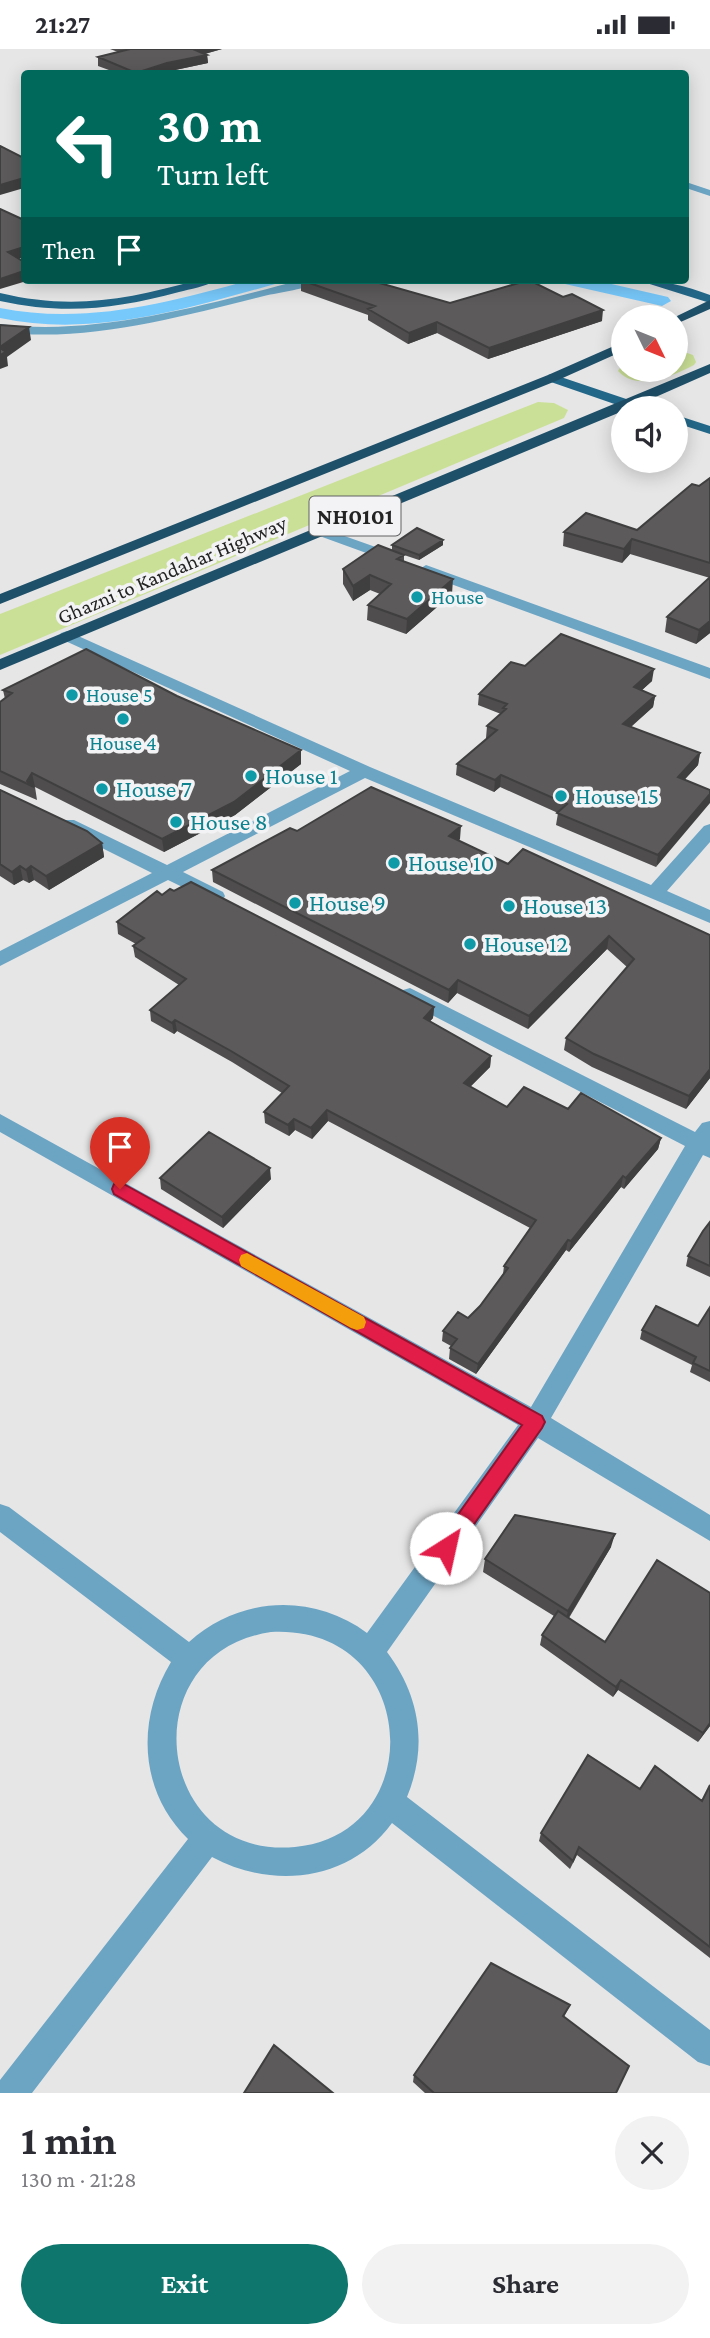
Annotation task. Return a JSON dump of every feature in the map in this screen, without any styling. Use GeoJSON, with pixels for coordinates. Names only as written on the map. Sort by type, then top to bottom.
{"type":"FeatureCollection","features":[{"type":"Feature","properties":{"kind":"highway"},"geometry":{"type":"LineString","coordinates":[[688,314],[710,302]]}},
{"type":"Feature","properties":{"kind":"highway","name":"Ghazni to Kandahar Highway"},"geometry":{"type":"LineString","coordinates":[[0,599],[551,378],[611,351]]}},
{"type":"Feature","properties":{"kind":"highway","name":"Ghazni to Kandahar Highway"},"geometry":{"type":"LineString","coordinates":[[653,396],[710,367]]}},
{"type":"Feature","properties":{"kind":"highway","name":"Ghazni to Kandahar Highway"},"geometry":{"type":"LineString","coordinates":[[0,665],[319,530],[611,415]]}},
{"type":"Feature","properties":{"kind":"main road"},"geometry":{"type":"LineString","coordinates":[[0,297],[41,306],[87,305],[196,284]]}},
{"type":"Feature","properties":{"kind":"main road"},"geometry":{"type":"LineString","coordinates":[[655,284],[710,302]]}},
{"type":"Feature","properties":{"kind":"main road"},"geometry":{"type":"LineString","coordinates":[[551,378],[611,398]]}},
{"type":"Feature","properties":{"kind":"main road"},"geometry":{"type":"LineString","coordinates":[[688,423],[710,430]]}},
{"type":"Feature","properties":{"kind":"street"},"geometry":{"type":"LineString","coordinates":[[689,186],[710,193]]}},
{"type":"Feature","properties":{"kind":"street"},"geometry":{"type":"LineString","coordinates":[[0,328],[51,333],[226,303],[299,284]]}},
{"type":"Feature","properties":{"kind":"street"},"geometry":{"type":"LineString","coordinates":[[319,530],[710,674]]}},
{"type":"Feature","properties":{"kind":"street"},"geometry":{"type":"LineString","coordinates":[[68,636],[364,771],[710,916]]}},
{"type":"Feature","properties":{"kind":"street"},"geometry":{"type":"LineString","coordinates":[[0,959],[364,771]]}},
{"type":"Feature","properties":{"kind":"street"},"geometry":{"type":"LineString","coordinates":[[49,815],[232,904]]}},
{"type":"Feature","properties":{"kind":"street"},"geometry":{"type":"LineString","coordinates":[[654,894],[710,830]]}},
{"type":"Feature","properties":{"kind":"street"},"geometry":{"type":"LineString","coordinates":[[371,1652],[535,1422],[706,1141],[391,986]]}},
{"type":"Feature","properties":{"kind":"street"},"geometry":{"type":"LineString","coordinates":[[0,1122],[535,1422],[710,1529]]}},
{"type":"Feature","properties":{"kind":"street"},"geometry":{"type":"LineString","coordinates":[[0,1516],[192,1661]]}},
{"type":"Feature","properties":{"kind":"street"},"geometry":{"type":"LineString","coordinates":[[279,1616],[311,1618],[341,1629],[371,1652],[393,1684],[404,1723],[402,1764],[389,1802],[359,1835],[323,1857],[282,1865],[242,1859],[206,1841],[179,1810],[164,1773],[162,1733],[171,1694],[192,1661],[217,1638],[247,1622],[279,1616]]}},
{"type":"Feature","properties":{"kind":"street"},"geometry":{"type":"LineString","coordinates":[[389,1802],[710,2050]]}},
{"type":"Feature","properties":{"kind":"street"},"geometry":{"type":"LineString","coordinates":[[11,2093],[206,1841]]}},
{"type":"Feature","properties":{"kind":"green space"},"geometry":{"type":"Polygon","coordinates":[[[688,353],[693,355],[696,362],[688,368],[688,353]]]}},
{"type":"Feature","properties":{"kind":"green space"},"geometry":{"type":"Polygon","coordinates":[[[538,402],[554,403],[568,410],[564,418],[0,655],[0,614],[538,402]]]}},
{"type":"Feature","properties":{"kind":"building"},"geometry":{"type":"Polygon","coordinates":[[[130,49],[193,49],[207,55],[145,70],[129,70],[98,57],[130,49]]]}},
{"type":"Feature","properties":{"kind":"building"},"geometry":{"type":"Polygon","coordinates":[[[0,146],[21,156],[21,179],[0,185],[0,146]]]}},
{"type":"Feature","properties":{"kind":"building"},"geometry":{"type":"Polygon","coordinates":[[[0,209],[21,219],[21,248],[8,252],[21,260],[21,272],[0,279],[0,209]]]}},
{"type":"Feature","properties":{"kind":"building"},"geometry":{"type":"Polygon","coordinates":[[[312,284],[383,284],[450,303],[515,284],[537,284],[563,297],[572,294],[603,310],[489,348],[437,322],[409,333],[368,309],[375,306],[312,284]]]}},
{"type":"Feature","properties":{"kind":"building"},"geometry":{"type":"Polygon","coordinates":[[[0,325],[29,327],[0,347],[0,325]]]}},
{"type":"Feature","properties":{"kind":"building"},"geometry":{"type":"Polygon","coordinates":[[[710,478],[710,563],[632,539],[624,549],[564,532],[586,513],[637,530],[692,484],[699,486],[710,478]]]}},
{"type":"Feature","properties":{"kind":"building"},"geometry":{"type":"Polygon","coordinates":[[[417,528],[443,540],[419,555],[392,545],[417,528]]]}},
{"type":"Feature","properties":{"kind":"building"},"geometry":{"type":"Polygon","coordinates":[[[378,545],[404,555],[397,559],[453,579],[407,619],[368,605],[391,584],[370,575],[353,586],[343,569],[378,545]]]}},
{"type":"Feature","properties":{"kind":"building"},"geometry":{"type":"Polygon","coordinates":[[[710,577],[710,621],[699,630],[667,617],[710,577]]]}},
{"type":"Feature","properties":{"kind":"building"},"geometry":{"type":"Polygon","coordinates":[[[561,634],[654,669],[634,687],[655,696],[623,724],[700,753],[678,777],[710,790],[710,794],[658,855],[557,813],[567,804],[501,775],[495,780],[457,764],[497,730],[487,726],[506,709],[503,708],[507,704],[479,694],[511,662],[525,666],[561,634]]]}},
{"type":"Feature","properties":{"kind":"building"},"geometry":{"type":"Polygon","coordinates":[[[86,649],[177,696],[301,750],[234,802],[162,839],[32,773],[27,781],[34,787],[0,771],[0,702],[12,693],[3,690],[86,649]]]}},
{"type":"Feature","properties":{"kind":"building"},"geometry":{"type":"Polygon","coordinates":[[[371,787],[461,826],[449,836],[508,864],[523,849],[710,935],[710,1069],[689,1096],[594,1054],[566,1038],[634,959],[609,936],[529,1016],[458,980],[449,990],[212,870],[290,828],[297,831],[371,787]]]}},
{"type":"Feature","properties":{"kind":"building"},"geometry":{"type":"Polygon","coordinates":[[[0,790],[87,831],[102,843],[46,876],[31,866],[26,870],[20,866],[12,872],[0,864],[0,790]]]}},
{"type":"Feature","properties":{"kind":"building"},"geometry":{"type":"Polygon","coordinates":[[[191,882],[434,1007],[424,1018],[491,1056],[464,1083],[507,1107],[524,1087],[568,1109],[581,1093],[661,1138],[626,1178],[623,1176],[571,1241],[568,1240],[478,1364],[450,1348],[457,1339],[443,1331],[458,1312],[468,1318],[480,1306],[508,1268],[504,1266],[536,1220],[327,1110],[311,1128],[294,1119],[288,1125],[264,1112],[289,1086],[175,1020],[172,1023],[150,1010],[186,979],[133,946],[144,938],[117,922],[157,891],[162,895],[170,889],[174,891],[191,882]]]}},
{"type":"Feature","properties":{"kind":"building"},"geometry":{"type":"Polygon","coordinates":[[[209,1132],[270,1168],[222,1217],[160,1178],[209,1132]]]}},
{"type":"Feature","properties":{"kind":"building"},"geometry":{"type":"Polygon","coordinates":[[[710,1222],[710,1266],[688,1256],[710,1222]]]}},
{"type":"Feature","properties":{"kind":"building"},"geometry":{"type":"Polygon","coordinates":[[[656,1306],[698,1326],[710,1307],[710,1371],[693,1363],[696,1357],[642,1330],[656,1306]]]}},
{"type":"Feature","properties":{"kind":"building"},"geometry":{"type":"Polygon","coordinates":[[[515,1515],[615,1534],[568,1611],[485,1559],[515,1515]]]}},
{"type":"Feature","properties":{"kind":"building"},"geometry":{"type":"Polygon","coordinates":[[[657,1560],[710,1593],[710,1723],[703,1733],[621,1680],[616,1687],[542,1635],[558,1611],[605,1642],[657,1560]]]}},
{"type":"Feature","properties":{"kind":"building"},"geometry":{"type":"Polygon","coordinates":[[[588,1755],[640,1789],[655,1766],[702,1801],[710,1785],[710,1947],[579,1847],[573,1861],[541,1833],[588,1755]]]}},
{"type":"Feature","properties":{"kind":"building"},"geometry":{"type":"Polygon","coordinates":[[[491,1963],[570,2005],[563,2016],[629,2066],[616,2093],[434,2093],[414,2075],[491,1963]]]}},
{"type":"Feature","properties":{"kind":"building"},"geometry":{"type":"Polygon","coordinates":[[[274,2045],[333,2093],[244,2093],[274,2045]]]}},
{"type":"Feature","properties":{"kind":"waterway"},"geometry":{"type":"LineString","coordinates":[[0,313],[30,319],[98,319],[171,306],[254,284]]}},
{"type":"Feature","properties":{"kind":"waterway"},"geometry":{"type":"LineString","coordinates":[[588,284],[662,301]]}},
{"type":"Feature","properties":{"kind":"slow traffic"},"geometry":{"type":"LineString","coordinates":[[247,1260],[357,1322]]}},
{"type":"Feature","properties":{"kind":"place","name":"House"},"geometry":{"type":"Point","coordinates":[417,597]}},
{"type":"Feature","properties":{"kind":"place","name":"House 5"},"geometry":{"type":"Point","coordinates":[72,695]}},
{"type":"Feature","properties":{"kind":"place","name":"House 4"},"geometry":{"type":"Point","coordinates":[123,719]}},
{"type":"Feature","properties":{"kind":"place","name":"House 1"},"geometry":{"type":"Point","coordinates":[251,776]}},
{"type":"Feature","properties":{"kind":"place","name":"House 7"},"geometry":{"type":"Point","coordinates":[102,789]}},
{"type":"Feature","properties":{"kind":"place","name":"House 15"},"geometry":{"type":"Point","coordinates":[561,796]}},
{"type":"Feature","properties":{"kind":"place","name":"House 8"},"geometry":{"type":"Point","coordinates":[176,822]}},
{"type":"Feature","properties":{"kind":"place","name":"House 10"},"geometry":{"type":"Point","coordinates":[394,863]}},
{"type":"Feature","properties":{"kind":"place","name":"House 9"},"geometry":{"type":"Point","coordinates":[295,903]}},
{"type":"Feature","properties":{"kind":"place","name":"House 13"},"geometry":{"type":"Point","coordinates":[509,906]}},
{"type":"Feature","properties":{"kind":"place","name":"House 12"},"geometry":{"type":"Point","coordinates":[470,944]}},
{"type":"Feature","properties":{"kind":"route"},"geometry":{"type":"LineString","coordinates":[[120,1189],[535,1422],[446,1548]]}}]}
